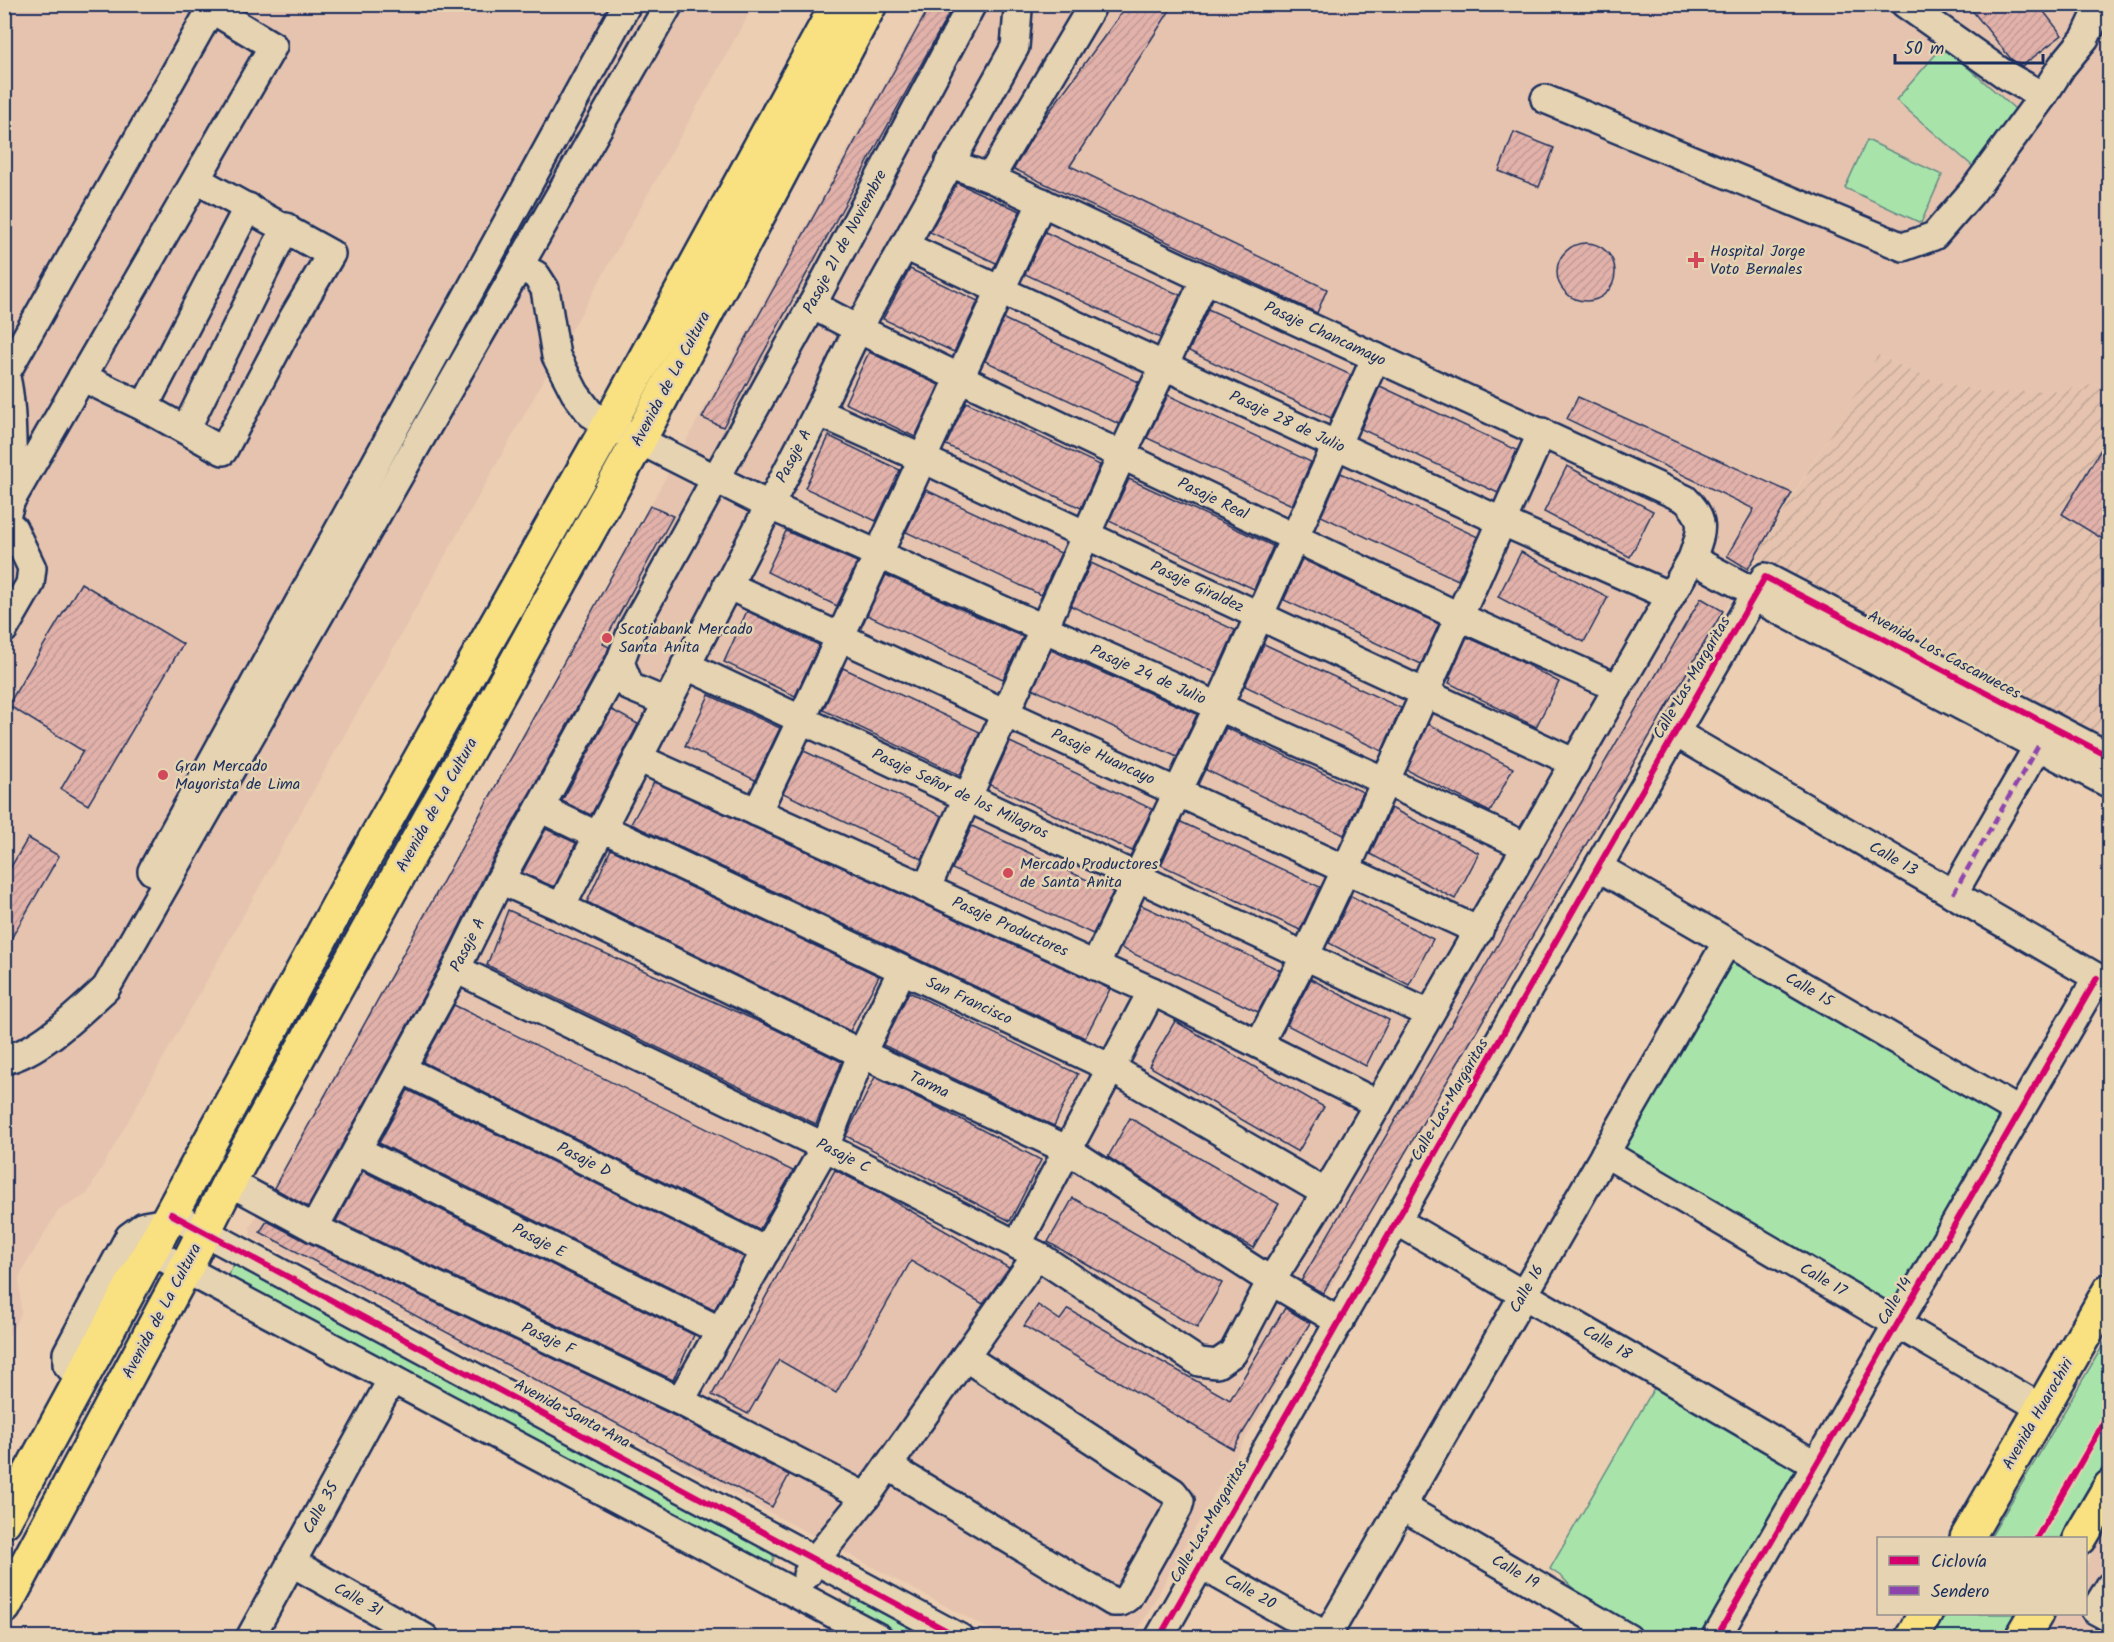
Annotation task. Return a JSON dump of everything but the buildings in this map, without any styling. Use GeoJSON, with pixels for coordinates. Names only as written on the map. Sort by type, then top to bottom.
{"type":"FeatureCollection","features":[{"type":"Feature","properties":{"kind":"main road","name":"Avenida de La Cultura"},"geometry":{"type":"LineString","coordinates":[[4,1521],[355,875],[609,425],[838,4]]}},
{"type":"Feature","properties":{"kind":"main road","name":"Avenida de La Cultura"},"geometry":{"type":"LineString","coordinates":[[4,1607],[185,1269],[229,1182],[639,440],[870,4]]}},
{"type":"Feature","properties":{"kind":"main road","name":"Avenida Huarochiri"},"geometry":{"type":"LineString","coordinates":[[1968,1537],[2109,1290]]}},
{"type":"Feature","properties":{"kind":"main road"},"geometry":{"type":"LineString","coordinates":[[2081,1537],[2109,1487]]}},
{"type":"Feature","properties":{"kind":"main road"},"geometry":{"type":"LineString","coordinates":[[1912,1638],[1924,1615]]}},
{"type":"Feature","properties":{"kind":"main road"},"geometry":{"type":"LineString","coordinates":[[2022,1638],[2035,1615]]}},
{"type":"Feature","properties":{"kind":"street"},"geometry":{"type":"LineString","coordinates":[[69,1023],[627,4]]}},
{"type":"Feature","properties":{"kind":"street"},"geometry":{"type":"LineString","coordinates":[[7,1064],[69,1023],[106,988],[669,4]]}},
{"type":"Feature","properties":{"kind":"street","name":"Pasaje 21 de Noviembre"},"geometry":{"type":"LineString","coordinates":[[621,662],[632,630],[812,305],[972,4]]}},
{"type":"Feature","properties":{"kind":"street","name":"Pasaje A"},"geometry":{"type":"LineString","coordinates":[[561,907],[818,412],[858,329],[1015,47],[1018,10],[1016,4]]}},
{"type":"Feature","properties":{"kind":"street"},"geometry":{"type":"LineString","coordinates":[[990,178],[1091,8],[1091,4]]}},
{"type":"Feature","properties":{"kind":"street"},"geometry":{"type":"LineString","coordinates":[[1905,4],[2007,76],[2043,96]]}},
{"type":"Feature","properties":{"kind":"street"},"geometry":{"type":"LineString","coordinates":[[1545,99],[1903,247],[1934,236],[1974,192],[2062,66],[2085,38],[2101,5]]}},
{"type":"Feature","properties":{"kind":"street"},"geometry":{"type":"LineString","coordinates":[[4,629],[30,584],[32,568],[6,515],[12,472],[5,373],[211,9],[273,46],[82,377],[6,515]]}},
{"type":"Feature","properties":{"kind":"street","name":"Pasaje Chancamayo"},"geometry":{"type":"LineString","coordinates":[[949,163],[990,178],[1685,499],[1698,511],[1702,528],[1692,559]]}},
{"type":"Feature","properties":{"kind":"street"},"geometry":{"type":"LineString","coordinates":[[82,377],[186,429],[223,451],[292,320],[330,257],[330,252],[197,180]]}},
{"type":"Feature","properties":{"kind":"street"},"geometry":{"type":"LineString","coordinates":[[757,812],[841,637],[921,458],[1042,202]]}},
{"type":"Feature","properties":{"kind":"street"},"geometry":{"type":"LineString","coordinates":[[144,407],[248,207]]}},
{"type":"Feature","properties":{"kind":"street"},"geometry":{"type":"LineString","coordinates":[[186,429],[286,227]]}},
{"type":"Feature","properties":{"kind":"street","name":"Pasaje 28 de Julio"},"geometry":{"type":"LineString","coordinates":[[905,246],[1503,522],[1670,596]]}},
{"type":"Feature","properties":{"kind":"street","name":"Pasaje 24 de Julio"},"geometry":{"type":"LineString","coordinates":[[519,266],[536,275],[545,289],[556,356],[575,393],[590,413],[609,425],[768,506],[1385,781],[1527,847]]}},
{"type":"Feature","properties":{"kind":"street"},"geometry":{"type":"LineString","coordinates":[[926,889],[969,798],[1085,535],[1205,279]]}},
{"type":"Feature","properties":{"kind":"street","name":"Pasaje Real"},"geometry":{"type":"LineString","coordinates":[[812,305],[958,378],[1294,538],[1618,688]]}},
{"type":"Feature","properties":{"kind":"street"},"geometry":{"type":"LineString","coordinates":[[1095,966],[1218,707],[1376,357]]}},
{"type":"Feature","properties":{"kind":"street","name":"Pasaje Giraldez"},"geometry":{"type":"LineString","coordinates":[[818,412],[1575,763]]}},
{"type":"Feature","properties":{"kind":"street"},"geometry":{"type":"LineString","coordinates":[[1259,1044],[1305,956],[1346,869],[1542,432]]}},
{"type":"Feature","properties":{"kind":"street"},"geometry":{"type":"LineString","coordinates":[[1271,1281],[1326,1193],[1479,931],[1692,559]]}},
{"type":"Feature","properties":{"kind":"street","name":"Avenida Los Cascanueces"},"geometry":{"type":"LineString","coordinates":[[1692,559],[1848,633],[1931,677],[2109,757]]}},
{"type":"Feature","properties":{"kind":"street","name":"Pasaje Huancayo"},"geometry":{"type":"LineString","coordinates":[[727,585],[1479,931]]}},
{"type":"Feature","properties":{"kind":"street","name":"Calle Las Margaritas"},"geometry":{"type":"LineString","coordinates":[[1159,1638],[1758,589]]}},
{"type":"Feature","properties":{"kind":"street"},"geometry":{"type":"LineString","coordinates":[[621,662],[630,687],[666,702]]}},
{"type":"Feature","properties":{"kind":"street","name":"Pasaje A"},"geometry":{"type":"LineString","coordinates":[[314,1228],[456,969],[500,880],[621,662]]}},
{"type":"Feature","properties":{"kind":"street","name":"Pasaje Señor de los Milagros"},"geometry":{"type":"LineString","coordinates":[[685,665],[1430,1014]]}},
{"type":"Feature","properties":{"kind":"street","name":"Avenida Los Cascanueces"},"geometry":{"type":"LineString","coordinates":[[1931,677],[2038,746],[2109,784]]}},
{"type":"Feature","properties":{"kind":"street","name":"Calle 13"},"geometry":{"type":"LineString","coordinates":[[1676,733],[2103,981]]}},
{"type":"Feature","properties":{"kind":"street"},"geometry":{"type":"LineString","coordinates":[[1953,894],[2038,746]]}},
{"type":"Feature","properties":{"kind":"street","name":"Pasaje Productores"},"geometry":{"type":"LineString","coordinates":[[638,758],[1152,991],[1378,1104]]}},
{"type":"Feature","properties":{"kind":"street","name":"San Francisco"},"geometry":{"type":"LineString","coordinates":[[540,808],[600,832],[1111,1068],[1326,1193]]}},
{"type":"Feature","properties":{"kind":"street","name":"Calle 15"},"geometry":{"type":"LineString","coordinates":[[1598,867],[2020,1112]]}},
{"type":"Feature","properties":{"kind":"street","name":"Tarma"},"geometry":{"type":"LineString","coordinates":[[500,880],[561,907],[1068,1150],[1271,1281],[1340,1322]]}},
{"type":"Feature","properties":{"kind":"street","name":"Calle 16"},"geometry":{"type":"LineString","coordinates":[[1329,1637],[1401,1506],[1727,942]]}},
{"type":"Feature","properties":{"kind":"street","name":"Pasaje C"},"geometry":{"type":"LineString","coordinates":[[456,969],[825,1147],[1027,1250],[1198,1362],[1217,1364],[1233,1353],[1271,1281]]}},
{"type":"Feature","properties":{"kind":"street"},"geometry":{"type":"LineString","coordinates":[[680,1401],[825,1147],[862,1053],[902,970]]}},
{"type":"Feature","properties":{"kind":"street","name":"Calle 14"},"geometry":{"type":"LineString","coordinates":[[1716,1638],[2020,1112],[2103,981]]}},
{"type":"Feature","properties":{"kind":"street"},"geometry":{"type":"LineString","coordinates":[[798,1594],[815,1560],[866,1497],[965,1357],[1027,1250],[1068,1150],[1152,991]]}},
{"type":"Feature","properties":{"kind":"street","name":"Pasaje D"},"geometry":{"type":"LineString","coordinates":[[402,1069],[766,1251]]}},
{"type":"Feature","properties":{"kind":"street","name":"Pasaje E"},"geometry":{"type":"LineString","coordinates":[[357,1150],[721,1331]]}},
{"type":"Feature","properties":{"kind":"street","name":"Calle 17"},"geometry":{"type":"LineString","coordinates":[[1605,1153],[2041,1408]]}},
{"type":"Feature","properties":{"kind":"street","name":"Pasaje F"},"geometry":{"type":"LineString","coordinates":[[229,1182],[314,1228],[680,1401],[866,1497]]}},
{"type":"Feature","properties":{"kind":"street"},"geometry":{"type":"LineString","coordinates":[[81,1380],[68,1364],[67,1353],[117,1257],[129,1237],[144,1226],[169,1218]]}},
{"type":"Feature","properties":{"kind":"street","name":"Avenida Santa Ana"},"geometry":{"type":"LineString","coordinates":[[169,1218],[204,1231],[960,1638]]}},
{"type":"Feature","properties":{"kind":"street","name":"Calle 18"},"geometry":{"type":"LineString","coordinates":[[1397,1221],[1816,1465]]}},
{"type":"Feature","properties":{"kind":"street"},"geometry":{"type":"LineString","coordinates":[[151,1251],[798,1594],[861,1633]]}},
{"type":"Feature","properties":{"kind":"street"},"geometry":{"type":"LineString","coordinates":[[888,1466],[1113,1602],[1121,1602],[1128,1597],[1180,1501],[1173,1492],[965,1357]]}},
{"type":"Feature","properties":{"kind":"street","name":"Calle 35"},"geometry":{"type":"LineString","coordinates":[[250,1638],[392,1379]]}},
{"type":"Feature","properties":{"kind":"street","name":"Calle 19"},"geometry":{"type":"LineString","coordinates":[[1401,1506],[1628,1638]]}},
{"type":"Feature","properties":{"kind":"street","name":"Calle 31"},"geometry":{"type":"LineString","coordinates":[[291,1562],[425,1638]]}},
{"type":"Feature","properties":{"kind":"street","name":"Calle 20"},"geometry":{"type":"LineString","coordinates":[[1201,1565],[1329,1637]]}},
{"type":"Feature","properties":{"kind":"street"},"geometry":{"type":"LineString","coordinates":[[2109,1586],[2095,1610],[2109,1618]]}},
{"type":"Feature","properties":{"kind":"shaded area","name":"Gran Mercado Mayorista de Lima"},"geometry":{"type":"Polygon","coordinates":[[[5,5],[754,5],[87,1194],[58,1211],[27,1262],[19,1278],[21,1313],[5,1344],[5,5]]]}},
{"type":"Feature","properties":{"kind":"shaded area","name":"Mercado Productores de Santa Anita"},"geometry":{"type":"Polygon","coordinates":[[[928,5],[2109,5],[2109,381],[2056,390],[1987,393],[1932,380],[1879,355],[1795,491],[1402,1160],[1134,1637],[1004,1637],[251,1236],[250,1227],[928,5]]]}},
{"type":"Feature","properties":{"kind":"shaded area"},"geometry":{"type":"Polygon","coordinates":[[[1878,355],[1932,380],[1987,393],[2056,390],[2109,381],[2109,747],[1756,558],[1878,355]]]}},
{"type":"Feature","properties":{"kind":"shaded area"},"geometry":{"type":"Polygon","coordinates":[[[2109,1524],[2109,1637],[2044,1638],[2057,1615],[2087,1615],[2087,1563],[2109,1524]]]}},
{"type":"Feature","properties":{"kind":"green space"},"geometry":{"type":"Polygon","coordinates":[[[1943,46],[2022,115],[1976,169],[1896,100],[1943,46]]]}},
{"type":"Feature","properties":{"kind":"green space"},"geometry":{"type":"Polygon","coordinates":[[[1867,140],[1942,175],[1921,223],[1845,188],[1867,140]]]}},
{"type":"Feature","properties":{"kind":"green space"},"geometry":{"type":"Polygon","coordinates":[[[1734,957],[2007,1117],[1891,1316],[1617,1151],[1734,957]]]}},
{"type":"Feature","properties":{"kind":"green space"},"geometry":{"type":"Polygon","coordinates":[[[235,1263],[771,1552],[774,1558],[771,1565],[762,1566],[226,1278],[235,1263]]]}},
{"type":"Feature","properties":{"kind":"green space"},"geometry":{"type":"Polygon","coordinates":[[[2109,1335],[2109,1456],[2063,1537],[1991,1537],[2109,1335]]]}},
{"type":"Feature","properties":{"kind":"green space"},"geometry":{"type":"Polygon","coordinates":[[[1657,1383],[1800,1465],[1705,1637],[1641,1637],[1610,1627],[1562,1577],[1550,1569],[1657,1383]]]}},
{"type":"Feature","properties":{"kind":"green space"},"geometry":{"type":"Polygon","coordinates":[[[853,1598],[933,1637],[903,1637],[848,1608],[853,1598]]]}},
{"type":"Feature","properties":{"kind":"green space"},"geometry":{"type":"Polygon","coordinates":[[[1945,1615],[2018,1615],[2005,1637],[1932,1638],[1945,1615]]]}},
{"type":"Feature","properties":{"kind":"marked path"},"geometry":{"type":"LineString","coordinates":[[1953,894],[2038,746]]}},
{"type":"Feature","properties":{"kind":"cycle path"},"geometry":{"type":"LineString","coordinates":[[1159,1638],[1765,577],[2110,757]]}},
{"type":"Feature","properties":{"kind":"cycle path"},"geometry":{"type":"LineString","coordinates":[[1716,1638],[2097,978]]}},
{"type":"Feature","properties":{"kind":"cycle path"},"geometry":{"type":"LineString","coordinates":[[171,1214],[960,1638]]}},
{"type":"Feature","properties":{"kind":"cycle path"},"geometry":{"type":"LineString","coordinates":[[2038,1537],[2110,1412]]}},
{"type":"Feature","properties":{"kind":"place","name":"Hospital Jorge Voto Bernales"},"geometry":{"type":"Point","coordinates":[1696,260]}},
{"type":"Feature","properties":{"kind":"place","name":"Scotiabank Mercado Santa Anita"},"geometry":{"type":"Point","coordinates":[607,638]}},
{"type":"Feature","properties":{"kind":"place","name":"Gran Mercado Mayorista de Lima"},"geometry":{"type":"Point","coordinates":[163,775]}},
{"type":"Feature","properties":{"kind":"place","name":"Mercado Productores de Santa Anita"},"geometry":{"type":"Point","coordinates":[1008,873]}}]}
